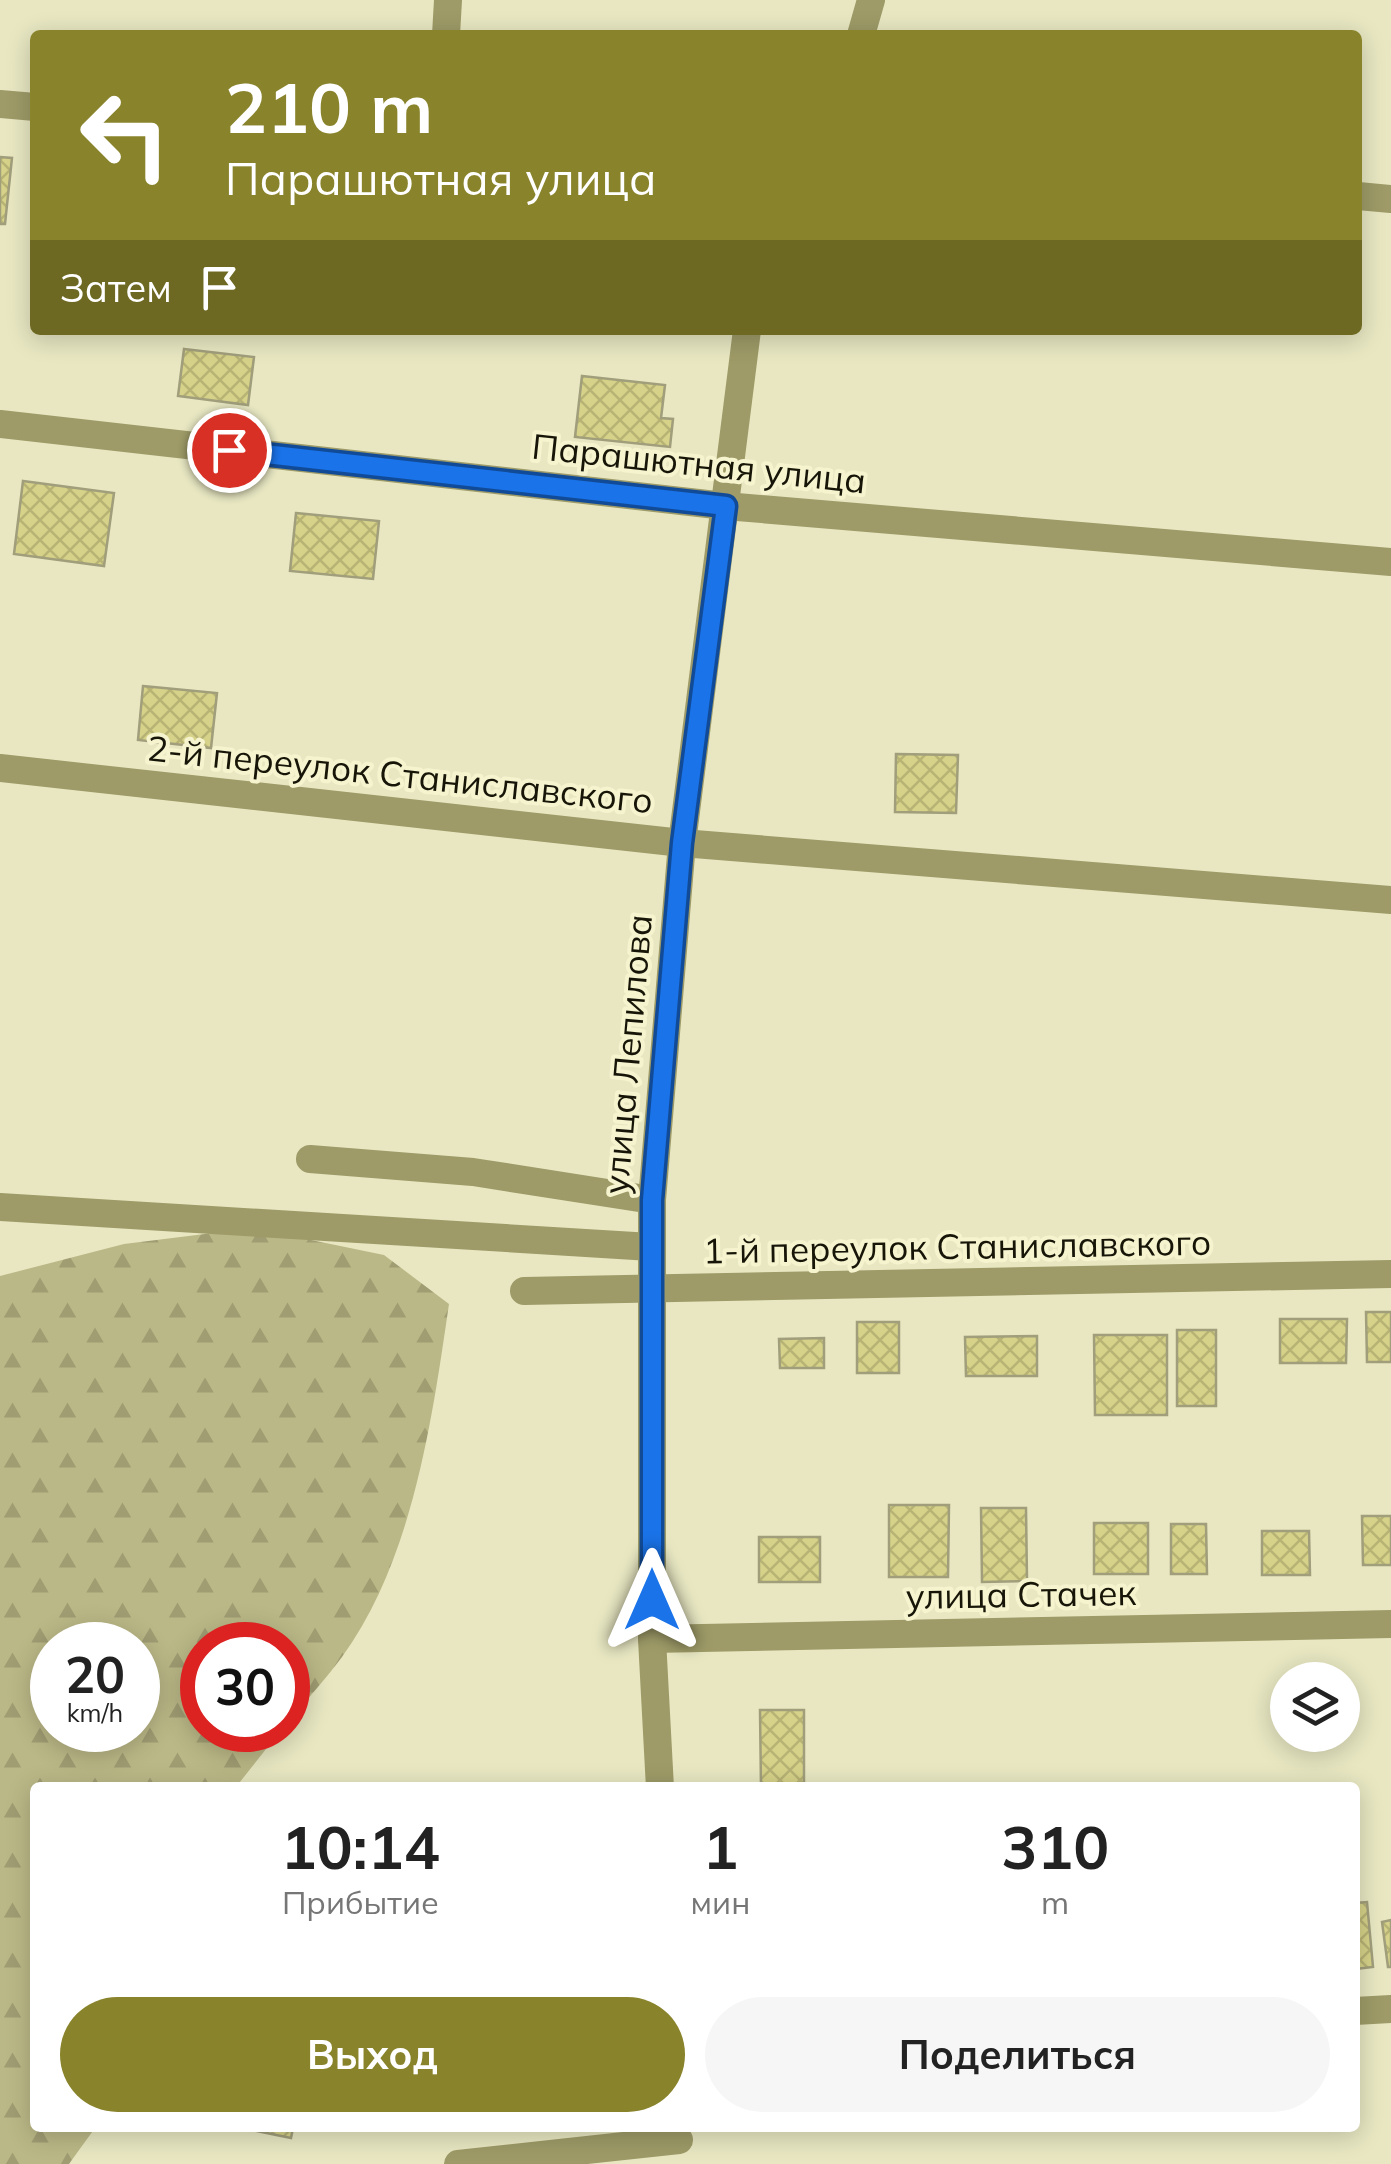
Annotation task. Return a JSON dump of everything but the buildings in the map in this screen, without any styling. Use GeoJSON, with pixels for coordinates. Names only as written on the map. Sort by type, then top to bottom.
{"type":"FeatureCollection","features":[{"type":"Feature","properties":{"kind":"street"},"geometry":{"type":"LineString","coordinates":[[446,30],[448,0]]}},
{"type":"Feature","properties":{"kind":"street"},"geometry":{"type":"LineString","coordinates":[[862,30],[871,0]]}},
{"type":"Feature","properties":{"kind":"street"},"geometry":{"type":"LineString","coordinates":[[0,104],[30,107]]}},
{"type":"Feature","properties":{"kind":"street"},"geometry":{"type":"LineString","coordinates":[[1362,196],[1391,199]]}},
{"type":"Feature","properties":{"kind":"street","name":"улица Лепилова"},"geometry":{"type":"LineString","coordinates":[[660,1782],[652,1639],[652,1200],[682,843],[745,335]]}},
{"type":"Feature","properties":{"kind":"street","name":"Парашютная улица"},"geometry":{"type":"LineString","coordinates":[[0,424],[726,506],[1391,562]]}},
{"type":"Feature","properties":{"kind":"street","name":"2-й переулок Станиславского"},"geometry":{"type":"LineString","coordinates":[[0,768],[682,843],[1391,900]]}},
{"type":"Feature","properties":{"kind":"street"},"geometry":{"type":"LineString","coordinates":[[310,1159],[473,1172],[652,1200]]}},
{"type":"Feature","properties":{"kind":"street"},"geometry":{"type":"LineString","coordinates":[[0,1207],[651,1247]]}},
{"type":"Feature","properties":{"kind":"street","name":"1-й переулок Станиславского"},"geometry":{"type":"LineString","coordinates":[[524,1291],[1391,1274]]}},
{"type":"Feature","properties":{"kind":"street","name":"улица Стачек"},"geometry":{"type":"LineString","coordinates":[[652,1639],[1391,1624]]}},
{"type":"Feature","properties":{"kind":"street"},"geometry":{"type":"LineString","coordinates":[[1360,2012],[1391,2009]]}},
{"type":"Feature","properties":{"kind":"street"},"geometry":{"type":"LineString","coordinates":[[458,2164],[681,2144]]}},
{"type":"Feature","properties":{"kind":"green space"},"geometry":{"type":"Polygon","coordinates":[[[253,1228],[384,1255],[449,1304],[416,1487],[386,1577],[342,1657],[310,1696],[310,1622],[180,1622],[180,1752],[264,1752],[240,1782],[30,1782],[30,2132],[92,2132],[69,2164],[0,2164],[0,1276],[124,1244],[253,1228]]]}},
{"type":"Feature","properties":{"kind":"route"},"geometry":{"type":"LineString","coordinates":[[229,450],[726,506],[682,843],[652,1200],[652,1600]]}}]}
